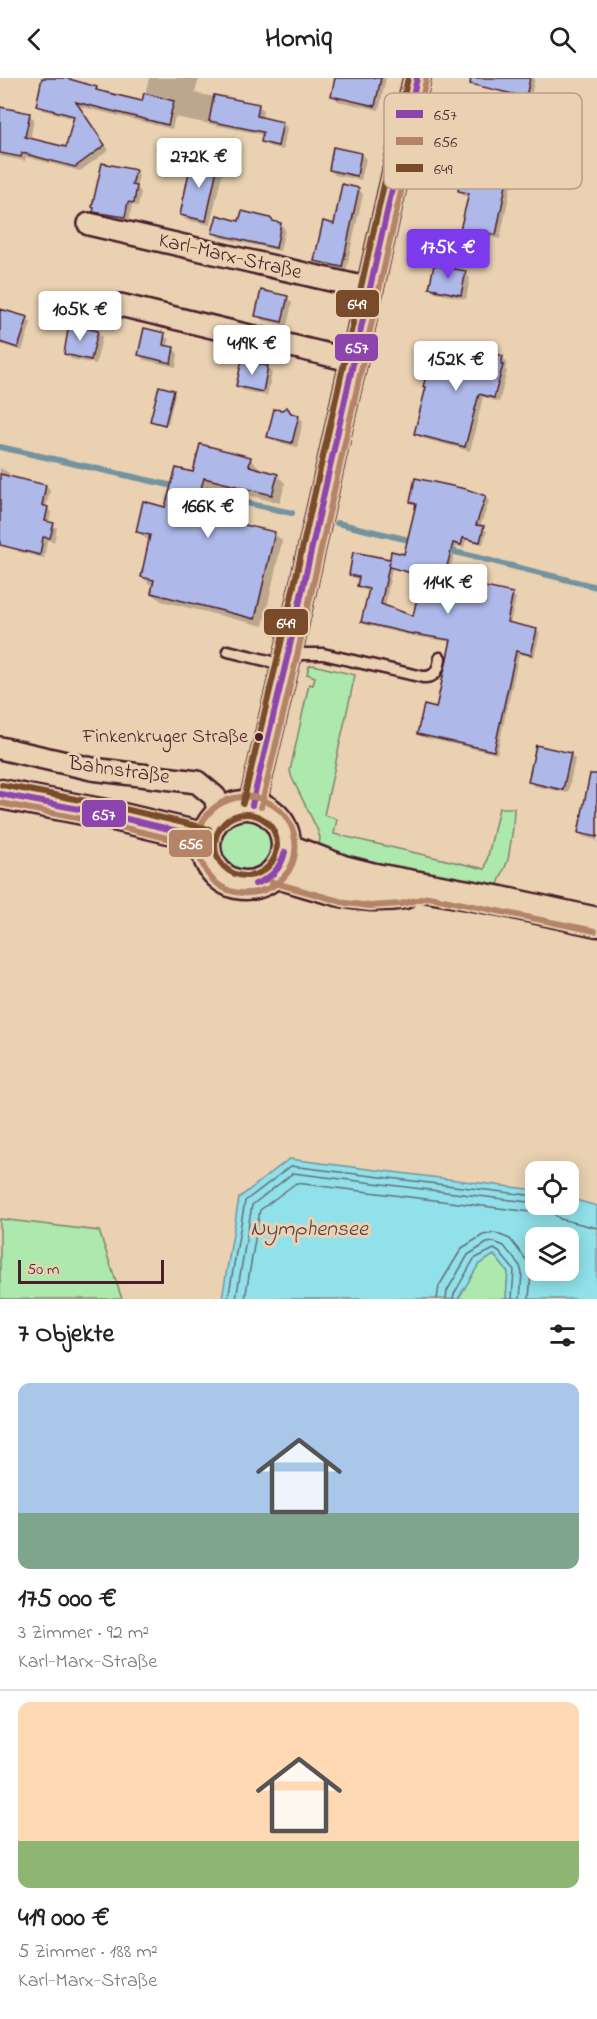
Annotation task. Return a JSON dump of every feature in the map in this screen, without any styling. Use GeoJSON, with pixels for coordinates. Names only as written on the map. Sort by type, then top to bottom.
{"type":"FeatureCollection","features":[{"type":"Feature","properties":{"kind":"main road"},"geometry":{"type":"LineString","coordinates":[[0,794],[110,815],[213,827]]}},
{"type":"Feature","properties":{"kind":"main road"},"geometry":{"type":"LineString","coordinates":[[252,805],[270,813],[283,828],[280,861],[261,882],[238,884],[228,880],[213,867],[208,858],[213,827],[234,807],[252,805]]}},
{"type":"Feature","properties":{"kind":"main road"},"geometry":{"type":"LineString","coordinates":[[280,861],[347,894],[370,897],[429,888],[597,922]]}},
{"type":"Feature","properties":{"kind":"street"},"geometry":{"type":"LineString","coordinates":[[414,93],[417,78]]}},
{"type":"Feature","properties":{"kind":"street"},"geometry":{"type":"LineString","coordinates":[[252,805],[287,660],[392,189]]}},
{"type":"Feature","properties":{"kind":"street","name":"Karl-Marx-Straße"},"geometry":{"type":"LineString","coordinates":[[89,224],[370,289]]}},
{"type":"Feature","properties":{"kind":"street"},"geometry":{"type":"LineString","coordinates":[[120,305],[354,362]]}},
{"type":"Feature","properties":{"kind":"street","name":"Bahnstraße"},"geometry":{"type":"LineString","coordinates":[[0,748],[92,769],[197,782],[215,797],[213,827]]}},
{"type":"Feature","properties":{"kind":"lane"},"geometry":{"type":"LineString","coordinates":[[228,651],[287,660],[323,654],[423,677],[429,677],[436,672],[441,658]]}},
{"type":"Feature","properties":{"kind":"green space"},"geometry":{"type":"Polygon","coordinates":[[[309,666],[355,675],[324,815],[337,819],[334,834],[485,869],[499,808],[514,808],[508,860],[495,891],[318,853],[320,838],[318,831],[290,771],[309,684],[313,685],[315,677],[307,674],[309,666]]]}},
{"type":"Feature","properties":{"kind":"green space"},"geometry":{"type":"Polygon","coordinates":[[[245,814],[257,816],[270,827],[275,844],[273,856],[262,869],[245,874],[233,872],[220,861],[215,844],[217,832],[228,819],[245,814]]]}},
{"type":"Feature","properties":{"kind":"green space"},"geometry":{"type":"Polygon","coordinates":[[[0,1219],[99,1231],[122,1299],[0,1299],[0,1219]]]}},
{"type":"Feature","properties":{"kind":"green space"},"geometry":{"type":"Polygon","coordinates":[[[494,1255],[508,1272],[506,1299],[458,1299],[479,1263],[494,1255]]]}},
{"type":"Feature","properties":{"kind":"water","name":"Nymphensee"},"geometry":{"type":"Polygon","coordinates":[[[289,1159],[525,1189],[525,1215],[579,1215],[579,1201],[597,1206],[597,1299],[506,1299],[508,1272],[494,1255],[479,1264],[458,1299],[222,1299],[239,1198],[289,1159]]]}},
{"type":"Feature","properties":{"kind":"building"},"geometry":{"type":"Polygon","coordinates":[[[42,78],[66,78],[97,87],[96,90],[142,101],[144,93],[174,101],[168,125],[76,102],[105,145],[75,167],[22,153],[21,157],[0,153],[0,107],[30,113],[25,137],[66,147],[74,116],[36,106],[42,78]]]}},
{"type":"Feature","properties":{"kind":"building"},"geometry":{"type":"Polygon","coordinates":[[[335,78],[381,78],[375,106],[331,96],[335,78]]]}},
{"type":"Feature","properties":{"kind":"building"},"geometry":{"type":"Polygon","coordinates":[[[471,78],[530,78],[527,93],[509,93],[470,84],[471,78]]]}},
{"type":"Feature","properties":{"kind":"building"},"geometry":{"type":"Polygon","coordinates":[[[214,95],[259,104],[257,116],[283,122],[278,146],[261,142],[263,132],[209,121],[214,95]]]}},
{"type":"Feature","properties":{"kind":"building"},"geometry":{"type":"Polygon","coordinates":[[[333,147],[361,153],[357,176],[329,170],[333,147]]]}},
{"type":"Feature","properties":{"kind":"building"},"geometry":{"type":"Polygon","coordinates":[[[192,158],[218,164],[206,221],[180,215],[192,158]]]}},
{"type":"Feature","properties":{"kind":"building"},"geometry":{"type":"Polygon","coordinates":[[[102,163],[136,170],[132,185],[137,186],[134,203],[128,202],[125,217],[93,212],[92,207],[102,163]]]}},
{"type":"Feature","properties":{"kind":"building"},"geometry":{"type":"Polygon","coordinates":[[[342,184],[359,188],[342,267],[314,261],[323,221],[334,224],[342,184]]]}},
{"type":"Feature","properties":{"kind":"building"},"geometry":{"type":"Polygon","coordinates":[[[458,189],[505,189],[496,235],[487,233],[485,240],[459,234],[469,193],[458,191],[458,189]]]}},
{"type":"Feature","properties":{"kind":"building"},"geometry":{"type":"Polygon","coordinates":[[[242,211],[281,223],[276,248],[212,233],[217,215],[239,221],[242,211]]]}},
{"type":"Feature","properties":{"kind":"building"},"geometry":{"type":"Polygon","coordinates":[[[434,265],[466,271],[461,295],[429,288],[434,265]]]}},
{"type":"Feature","properties":{"kind":"building"},"geometry":{"type":"Polygon","coordinates":[[[261,290],[288,296],[282,322],[255,316],[261,290]]]}},
{"type":"Feature","properties":{"kind":"building"},"geometry":{"type":"Polygon","coordinates":[[[55,293],[76,298],[70,321],[50,316],[55,293]]]}},
{"type":"Feature","properties":{"kind":"building"},"geometry":{"type":"Polygon","coordinates":[[[0,309],[28,317],[18,348],[0,342],[0,309]]]}},
{"type":"Feature","properties":{"kind":"building"},"geometry":{"type":"Polygon","coordinates":[[[69,324],[98,331],[91,360],[64,354],[69,324]]]}},
{"type":"Feature","properties":{"kind":"building"},"geometry":{"type":"Polygon","coordinates":[[[144,328],[165,333],[163,345],[174,347],[171,363],[138,355],[144,328]]]}},
{"type":"Feature","properties":{"kind":"building"},"geometry":{"type":"Polygon","coordinates":[[[435,342],[485,356],[486,351],[503,356],[501,365],[503,365],[494,398],[479,394],[465,447],[414,434],[435,342]]]}},
{"type":"Feature","properties":{"kind":"building"},"geometry":{"type":"Polygon","coordinates":[[[242,360],[268,366],[263,392],[236,386],[242,360]]]}},
{"type":"Feature","properties":{"kind":"building"},"geometry":{"type":"Polygon","coordinates":[[[159,386],[174,390],[165,425],[150,421],[159,386]]]}},
{"type":"Feature","properties":{"kind":"building"},"geometry":{"type":"Polygon","coordinates":[[[287,407],[291,413],[299,415],[292,443],[267,437],[274,409],[282,410],[287,407]]]}},
{"type":"Feature","properties":{"kind":"building"},"geometry":{"type":"Polygon","coordinates":[[[200,444],[251,457],[249,466],[278,474],[272,495],[204,478],[194,513],[275,532],[255,619],[151,593],[154,580],[141,577],[150,535],[136,532],[143,501],[165,507],[176,468],[193,472],[200,444]]]}},
{"type":"Feature","properties":{"kind":"building"},"geometry":{"type":"Polygon","coordinates":[[[0,474],[46,485],[42,505],[48,507],[45,521],[54,523],[50,538],[43,537],[40,555],[0,545],[0,474]]]}},
{"type":"Feature","properties":{"kind":"building"},"geometry":{"type":"Polygon","coordinates":[[[415,478],[466,489],[486,496],[476,525],[484,526],[480,542],[463,538],[461,545],[453,543],[444,578],[513,593],[507,622],[537,629],[531,655],[516,651],[494,751],[417,734],[424,705],[436,708],[451,640],[361,622],[369,589],[357,586],[359,577],[349,575],[353,552],[390,559],[391,551],[404,554],[416,504],[410,502],[415,478]],[[390,561],[381,604],[413,616],[422,576],[389,567],[390,561]]]}},
{"type":"Feature","properties":{"kind":"building"},"geometry":{"type":"Polygon","coordinates":[[[536,745],[571,753],[563,790],[528,782],[536,745]]]}},
{"type":"Feature","properties":{"kind":"building"},"geometry":{"type":"Polygon","coordinates":[[[590,774],[597,774],[597,837],[578,833],[590,774]]]}},
{"type":"Feature","properties":{"kind":"waterway"},"geometry":{"type":"LineString","coordinates":[[0,447],[178,487]]}},
{"type":"Feature","properties":{"kind":"waterway"},"geometry":{"type":"LineString","coordinates":[[193,491],[292,513]]}},
{"type":"Feature","properties":{"kind":"waterway"},"geometry":{"type":"LineString","coordinates":[[337,523],[413,541]]}},
{"type":"Feature","properties":{"kind":"waterway"},"geometry":{"type":"LineString","coordinates":[[443,549],[597,587]]}},
{"type":"Feature","properties":{"kind":"transit line","name":"649"},"geometry":{"type":"LineString","coordinates":[[405,93],[408,78]]}},
{"type":"Feature","properties":{"kind":"transit line","name":"657"},"geometry":{"type":"LineString","coordinates":[[414,93],[417,78]]}},
{"type":"Feature","properties":{"kind":"transit line","name":"656"},"geometry":{"type":"LineString","coordinates":[[423,93],[426,80]]}},
{"type":"Feature","properties":{"kind":"transit line","name":"649"},"geometry":{"type":"LineString","coordinates":[[243,803],[384,185]]}},
{"type":"Feature","properties":{"kind":"transit line","name":"657"},"geometry":{"type":"LineString","coordinates":[[252,805],[392,189]]}},
{"type":"Feature","properties":{"kind":"transit line","name":"656"},"geometry":{"type":"LineString","coordinates":[[261,807],[402,189]]}},
{"type":"Feature","properties":{"kind":"transit line","name":"649"},"geometry":{"type":"LineString","coordinates":[[2,785],[112,806],[209,829]]}},
{"type":"Feature","properties":{"kind":"transit line","name":"657"},"geometry":{"type":"LineString","coordinates":[[0,794],[110,815],[207,838]]}},
{"type":"Feature","properties":{"kind":"transit line","name":"656"},"geometry":{"type":"LineString","coordinates":[[198,838],[202,864],[214,881],[231,891],[250,893],[268,888],[283,878],[293,861],[295,840],[288,819],[262,799],[243,797],[225,802],[209,813],[203,821],[199,834]]}},
{"type":"Feature","properties":{"kind":"transit line","name":"656"},"geometry":{"type":"LineString","coordinates":[[0,803],[108,824],[205,847]]}},
{"type":"Feature","properties":{"kind":"transit line","name":"649"},"geometry":{"type":"LineString","coordinates":[[246,814],[258,816],[268,823],[275,833],[277,845],[275,857],[268,867],[258,874],[246,876],[234,874],[224,867],[217,857],[215,845],[217,833],[224,823],[234,816],[246,814]]}},
{"type":"Feature","properties":{"kind":"transit line","name":"657"},"geometry":{"type":"LineString","coordinates":[[255,884],[274,872],[285,852]]}},
{"type":"Feature","properties":{"kind":"transit line","name":"657"},"geometry":{"type":"LineString","coordinates":[[255,884],[274,873],[285,852]]}},
{"type":"Feature","properties":{"kind":"transit line","name":"656"},"geometry":{"type":"LineString","coordinates":[[272,882],[346,903],[370,906],[401,904],[429,897],[595,931]]}},
{"type":"Feature","properties":{"kind":"place","name":"Finkenkruger Straße"},"geometry":{"type":"Point","coordinates":[259,737]}}]}
